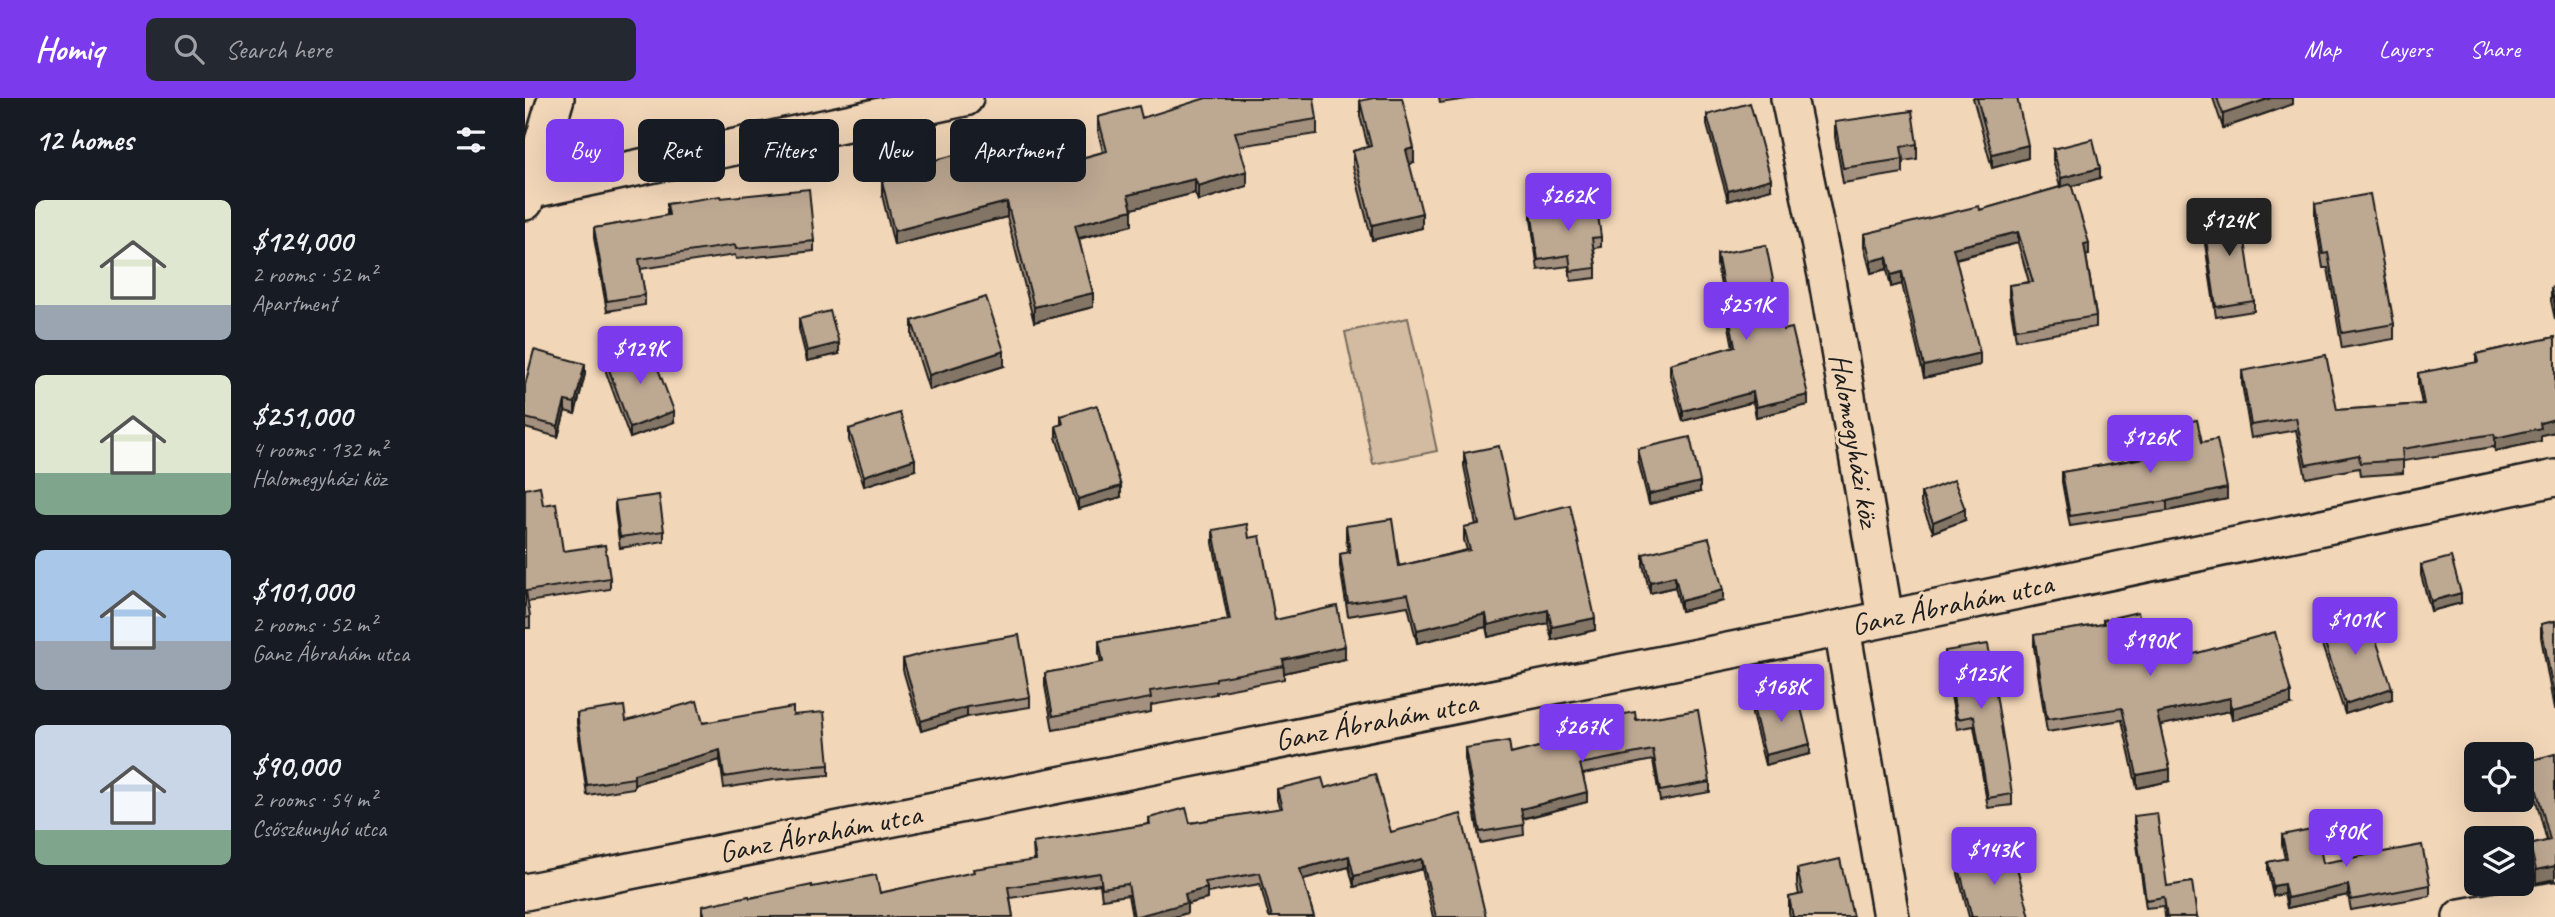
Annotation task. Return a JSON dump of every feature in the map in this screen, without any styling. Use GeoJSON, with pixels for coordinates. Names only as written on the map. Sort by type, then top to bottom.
{"type":"FeatureCollection","features":[{"type":"Feature","properties":{"kind":"street"},"geometry":{"type":"LineString","coordinates":[[556,98],[533,148],[527,196],[965,98]]}},
{"type":"Feature","properties":{"kind":"street","name":"Halomegyházi köz"},"geometry":{"type":"LineString","coordinates":[[1789,98],[1826,275],[1885,617]]}},
{"type":"Feature","properties":{"kind":"street","name":"Ganz Ábrahám utca"},"geometry":{"type":"LineString","coordinates":[[525,892],[1842,628],[2555,478]]}},
{"type":"Feature","properties":{"kind":"street"},"geometry":{"type":"LineString","coordinates":[[1842,628],[1891,917]]}},
{"type":"Feature","properties":{"kind":"street"},"geometry":{"type":"LineString","coordinates":[[2461,917],[2555,900]]}},
{"type":"Feature","properties":{"kind":"shaded area"},"geometry":{"type":"Polygon","coordinates":[[[1408,318],[1437,451],[1373,464],[1345,332],[1408,318]]]}},
{"type":"Feature","properties":{"kind":"building"},"geometry":{"type":"Polygon","coordinates":[[[1206,98],[1314,98],[1317,119],[1235,132],[1247,171],[1198,186],[1195,179],[1128,195],[1132,210],[1075,225],[1093,293],[1034,307],[1007,202],[894,231],[882,182],[936,182],[936,160],[950,156],[950,182],[1086,182],[1086,157],[1107,151],[1098,117],[1139,106],[1142,118],[1206,98]]]}},
{"type":"Feature","properties":{"kind":"building"},"geometry":{"type":"Polygon","coordinates":[[[1402,98],[1414,148],[1406,150],[1422,213],[1372,225],[1353,151],[1371,146],[1360,101],[1402,98]]]}},
{"type":"Feature","properties":{"kind":"building"},"geometry":{"type":"Polygon","coordinates":[[[1977,98],[2017,98],[2028,145],[1992,154],[1977,98]]]}},
{"type":"Feature","properties":{"kind":"building"},"geometry":{"type":"Polygon","coordinates":[[[2217,98],[2271,98],[2223,114],[2217,98]]]}},
{"type":"Feature","properties":{"kind":"building"},"geometry":{"type":"Polygon","coordinates":[[[1750,103],[1771,179],[1728,191],[1707,115],[1750,103]]]}},
{"type":"Feature","properties":{"kind":"building"},"geometry":{"type":"Polygon","coordinates":[[[1912,111],[1917,144],[1901,147],[1903,159],[1843,168],[1835,122],[1912,111]]]}},
{"type":"Feature","properties":{"kind":"building"},"geometry":{"type":"Polygon","coordinates":[[[2093,139],[2100,168],[2061,178],[2053,149],[2093,139]]]}},
{"type":"Feature","properties":{"kind":"building"},"geometry":{"type":"Polygon","coordinates":[[[2071,184],[2089,243],[2084,244],[2096,316],[2016,329],[2009,285],[2033,282],[2018,232],[1953,248],[1980,353],[1924,366],[1902,272],[1891,275],[1887,257],[1871,261],[1864,234],[1979,206],[1980,210],[2071,184]]]}},
{"type":"Feature","properties":{"kind":"building"},"geometry":{"type":"Polygon","coordinates":[[[809,189],[814,241],[736,249],[735,245],[639,259],[645,295],[607,301],[594,228],[669,215],[667,204],[720,196],[809,189]]]}},
{"type":"Feature","properties":{"kind":"building"},"geometry":{"type":"Polygon","coordinates":[[[2370,194],[2394,324],[2342,333],[2328,253],[2323,254],[2315,204],[2370,194]]]}},
{"type":"Feature","properties":{"kind":"building"},"geometry":{"type":"Polygon","coordinates":[[[1596,200],[1601,237],[1592,238],[1596,268],[1571,271],[1569,255],[1538,260],[1531,209],[1596,200]]]}},
{"type":"Feature","properties":{"kind":"building"},"geometry":{"type":"Polygon","coordinates":[[[2240,207],[2254,301],[2216,307],[2205,233],[2212,232],[2209,211],[2240,207]]]}},
{"type":"Feature","properties":{"kind":"building"},"geometry":{"type":"Polygon","coordinates":[[[1766,245],[1783,330],[1792,328],[1808,395],[1756,407],[1753,392],[1683,411],[1670,364],[1735,346],[1717,254],[1766,245]]]}},
{"type":"Feature","properties":{"kind":"building"},"geometry":{"type":"Polygon","coordinates":[[[2555,287],[2555,306],[2551,288],[2555,287]]]}},
{"type":"Feature","properties":{"kind":"building"},"geometry":{"type":"Polygon","coordinates":[[[986,297],[1004,351],[929,375],[912,321],[986,297]]]}},
{"type":"Feature","properties":{"kind":"building"},"geometry":{"type":"Polygon","coordinates":[[[830,311],[839,343],[807,351],[799,319],[830,311]]]}},
{"type":"Feature","properties":{"kind":"building"},"geometry":{"type":"Polygon","coordinates":[[[2555,337],[2555,419],[2540,423],[2541,428],[2495,438],[2494,434],[2402,449],[2403,460],[2360,463],[2359,455],[2306,465],[2296,418],[2251,425],[2242,371],[2326,355],[2337,410],[2424,404],[2418,373],[2478,362],[2476,354],[2555,337]]]}},
{"type":"Feature","properties":{"kind":"building"},"geometry":{"type":"Polygon","coordinates":[[[649,345],[674,411],[630,428],[606,361],[649,345]]]}},
{"type":"Feature","properties":{"kind":"building"},"geometry":{"type":"Polygon","coordinates":[[[534,350],[585,364],[575,403],[565,401],[558,426],[525,418],[525,385],[534,350]]]}},
{"type":"Feature","properties":{"kind":"building"},"geometry":{"type":"Polygon","coordinates":[[[1097,405],[1121,486],[1078,499],[1056,426],[1063,424],[1061,416],[1097,405]]]}},
{"type":"Feature","properties":{"kind":"building"},"geometry":{"type":"Polygon","coordinates":[[[900,413],[915,459],[864,476],[849,429],[900,413]]]}},
{"type":"Feature","properties":{"kind":"building"},"geometry":{"type":"Polygon","coordinates":[[[2197,420],[2202,442],[2217,439],[2227,488],[2167,501],[2070,516],[2062,472],[2168,454],[2162,427],[2197,420]]]}},
{"type":"Feature","properties":{"kind":"building"},"geometry":{"type":"Polygon","coordinates":[[[1690,437],[1700,482],[1649,494],[1638,449],[1690,437]]]}},
{"type":"Feature","properties":{"kind":"building"},"geometry":{"type":"Polygon","coordinates":[[[1499,446],[1514,519],[1570,505],[1595,618],[1552,627],[1548,610],[1488,625],[1486,614],[1417,630],[1408,594],[1348,603],[1340,554],[1350,552],[1346,526],[1392,519],[1399,566],[1470,550],[1464,527],[1479,524],[1464,453],[1499,446]]]}},
{"type":"Feature","properties":{"kind":"building"},"geometry":{"type":"Polygon","coordinates":[[[1954,480],[1965,509],[1933,522],[1921,493],[1954,480]]]}},
{"type":"Feature","properties":{"kind":"building"},"geometry":{"type":"Polygon","coordinates":[[[540,486],[543,505],[556,503],[563,551],[605,545],[610,578],[526,591],[530,617],[525,618],[525,489],[540,486]]]}},
{"type":"Feature","properties":{"kind":"building"},"geometry":{"type":"Polygon","coordinates":[[[659,495],[664,531],[620,537],[615,501],[659,495]]]}},
{"type":"Feature","properties":{"kind":"building"},"geometry":{"type":"Polygon","coordinates":[[[1247,524],[1249,538],[1260,536],[1275,620],[1337,606],[1345,646],[1283,660],[1284,666],[1216,678],[1216,681],[1150,691],[1151,698],[1053,716],[1045,673],[1103,662],[1099,641],[1230,620],[1213,530],[1247,524]]]}},
{"type":"Feature","properties":{"kind":"building"},"geometry":{"type":"Polygon","coordinates":[[[1709,538],[1723,590],[1681,601],[1675,576],[1650,582],[1643,554],[1709,538]]]}},
{"type":"Feature","properties":{"kind":"building"},"geometry":{"type":"Polygon","coordinates":[[[2451,557],[2461,593],[2431,601],[2421,565],[2451,557]]]}},
{"type":"Feature","properties":{"kind":"building"},"geometry":{"type":"Polygon","coordinates":[[[2366,610],[2392,688],[2345,704],[2319,625],[2366,610]]]}},
{"type":"Feature","properties":{"kind":"building"},"geometry":{"type":"Polygon","coordinates":[[[2138,612],[2144,640],[2173,634],[2179,658],[2275,632],[2291,693],[2232,708],[2230,698],[2157,713],[2170,769],[2137,775],[2122,708],[2047,719],[2034,635],[2104,624],[2103,620],[2138,612]]]}},
{"type":"Feature","properties":{"kind":"building"},"geometry":{"type":"Polygon","coordinates":[[[2555,621],[2555,696],[2554,696],[2541,624],[2555,621]]]}},
{"type":"Feature","properties":{"kind":"building"},"geometry":{"type":"Polygon","coordinates":[[[1019,635],[1030,697],[967,707],[921,721],[903,659],[943,648],[1019,635]]]}},
{"type":"Feature","properties":{"kind":"building"},"geometry":{"type":"Polygon","coordinates":[[[1988,644],[2012,794],[1988,798],[1974,716],[1957,719],[1945,651],[1988,644]]]}},
{"type":"Feature","properties":{"kind":"building"},"geometry":{"type":"Polygon","coordinates":[[[1797,692],[1810,744],[1765,755],[1752,703],[1797,692]]]}},
{"type":"Feature","properties":{"kind":"building"},"geometry":{"type":"Polygon","coordinates":[[[697,701],[703,723],[793,707],[793,715],[824,712],[829,765],[773,769],[724,777],[720,750],[634,774],[634,778],[587,785],[577,713],[624,706],[626,721],[697,701]]]}},
{"type":"Feature","properties":{"kind":"building"},"geometry":{"type":"Polygon","coordinates":[[[1698,710],[1710,782],[1660,791],[1653,750],[1580,764],[1587,792],[1521,809],[1524,825],[1480,832],[1465,748],[1509,741],[1511,754],[1587,735],[1584,722],[1635,712],[1636,720],[1698,710]]]}},
{"type":"Feature","properties":{"kind":"building"},"geometry":{"type":"Polygon","coordinates":[[[2555,754],[2555,866],[2536,870],[2534,844],[2550,840],[2534,780],[2534,760],[2555,754]]]}},
{"type":"Feature","properties":{"kind":"building"},"geometry":{"type":"Polygon","coordinates":[[[1375,774],[1391,832],[1461,814],[1486,917],[1436,917],[1422,859],[1354,876],[1349,856],[1300,869],[1314,917],[1272,917],[1260,873],[1205,882],[1207,888],[1185,894],[1187,903],[1134,917],[1128,884],[1102,888],[1100,873],[1008,887],[1013,917],[705,917],[702,906],[876,875],[880,893],[974,872],[973,869],[1036,860],[1033,843],[1150,824],[1149,818],[1186,808],[1190,823],[1282,808],[1277,789],[1322,778],[1325,788],[1375,774]]]}},
{"type":"Feature","properties":{"kind":"building"},"geometry":{"type":"Polygon","coordinates":[[[2157,813],[2167,886],[2192,882],[2197,917],[2167,917],[2164,897],[2146,900],[2134,816],[2157,813]]]}},
{"type":"Feature","properties":{"kind":"building"},"geometry":{"type":"Polygon","coordinates":[[[2316,828],[2323,863],[2422,845],[2430,885],[2351,900],[2348,885],[2287,898],[2284,884],[2273,886],[2268,862],[2287,858],[2282,835],[2316,828]]]}},
{"type":"Feature","properties":{"kind":"building"},"geometry":{"type":"Polygon","coordinates":[[[2012,849],[2030,917],[1972,917],[1958,864],[2012,849]]]}},
{"type":"Feature","properties":{"kind":"building"},"geometry":{"type":"Polygon","coordinates":[[[1840,859],[1853,917],[1793,917],[1789,897],[1803,894],[1797,869],[1840,859]]]}}]}
